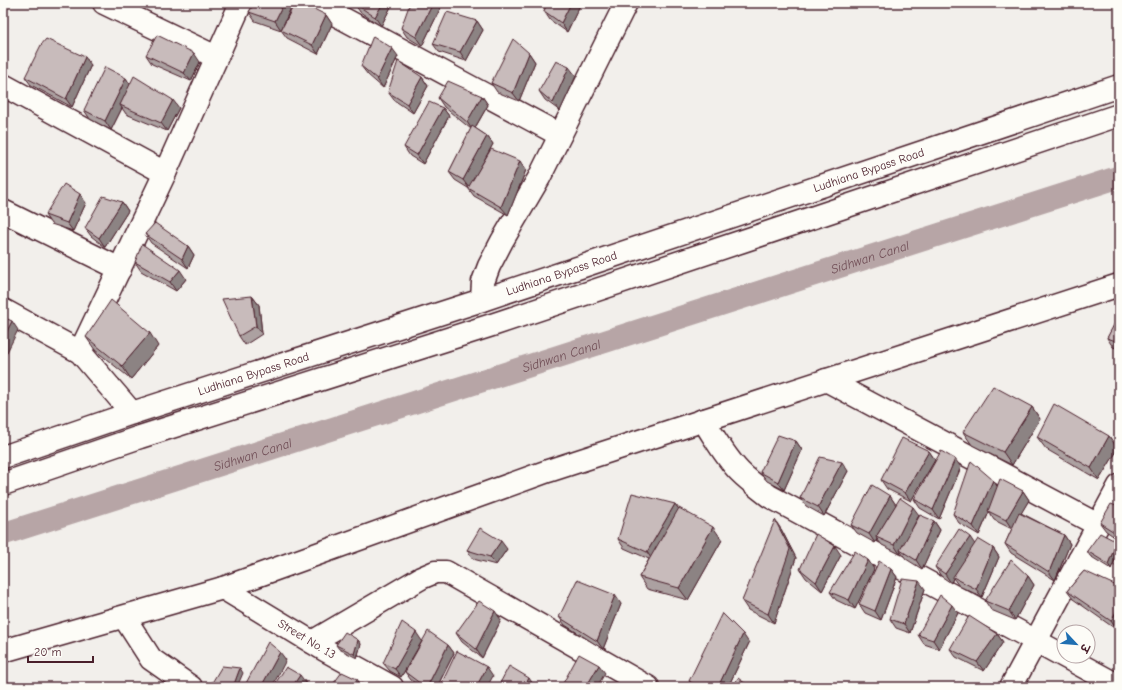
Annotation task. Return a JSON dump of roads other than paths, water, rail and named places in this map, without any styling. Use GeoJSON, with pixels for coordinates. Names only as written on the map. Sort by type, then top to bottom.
{"type":"FeatureCollection","features":[{"type":"Feature","properties":{"kind":"main road"},"geometry":{"type":"LineString","coordinates":[[104,3],[216,57]]}},
{"type":"Feature","properties":{"kind":"main road"},"geometry":{"type":"LineString","coordinates":[[80,352],[165,173],[241,3]]}},
{"type":"Feature","properties":{"kind":"main road"},"geometry":{"type":"LineString","coordinates":[[314,3],[560,135]]}},
{"type":"Feature","properties":{"kind":"main road"},"geometry":{"type":"LineString","coordinates":[[482,300],[483,282],[489,266],[539,178],[626,3]]}},
{"type":"Feature","properties":{"kind":"main road"},"geometry":{"type":"LineString","coordinates":[[3,85],[165,173]]}},
{"type":"Feature","properties":{"kind":"main road","name":"Ludhiana Bypass Road"},"geometry":{"type":"LineString","coordinates":[[3,457],[132,413],[482,300],[1119,86]]}},
{"type":"Feature","properties":{"kind":"main road"},"geometry":{"type":"LineString","coordinates":[[3,484],[140,437],[499,323],[1119,115]]}},
{"type":"Feature","properties":{"kind":"main road"},"geometry":{"type":"LineString","coordinates":[[3,210],[120,268]]}},
{"type":"Feature","properties":{"kind":"main road"},"geometry":{"type":"LineString","coordinates":[[3,651],[223,588],[548,471],[1119,285]]}},
{"type":"Feature","properties":{"kind":"main road"},"geometry":{"type":"LineString","coordinates":[[3,310],[80,352],[132,413]]}},
{"type":"Feature","properties":{"kind":"main road"},"geometry":{"type":"LineString","coordinates":[[826,380],[1098,525]]}},
{"type":"Feature","properties":{"kind":"main road"},"geometry":{"type":"LineString","coordinates":[[703,420],[729,459],[740,472],[752,484],[769,496],[1119,686]]}},
{"type":"Feature","properties":{"kind":"main road"},"geometry":{"type":"LineString","coordinates":[[1011,687],[1119,486]]}},
{"type":"Feature","properties":{"kind":"main road"},"geometry":{"type":"LineString","coordinates":[[1079,560],[1119,581]]}},
{"type":"Feature","properties":{"kind":"main road"},"geometry":{"type":"LineString","coordinates":[[312,642],[421,578],[435,572],[446,572],[648,687]]}},
{"type":"Feature","properties":{"kind":"main road","name":"Street No. 13"},"geometry":{"type":"LineString","coordinates":[[223,588],[312,642],[392,687]]}},
{"type":"Feature","properties":{"kind":"main road"},"geometry":{"type":"LineString","coordinates":[[124,617],[151,658],[191,687]]}},
{"type":"Feature","properties":{"kind":"waterway","name":"Sidhwan Canal"},"geometry":{"type":"LineString","coordinates":[[3,534],[1119,177]]}}]}
